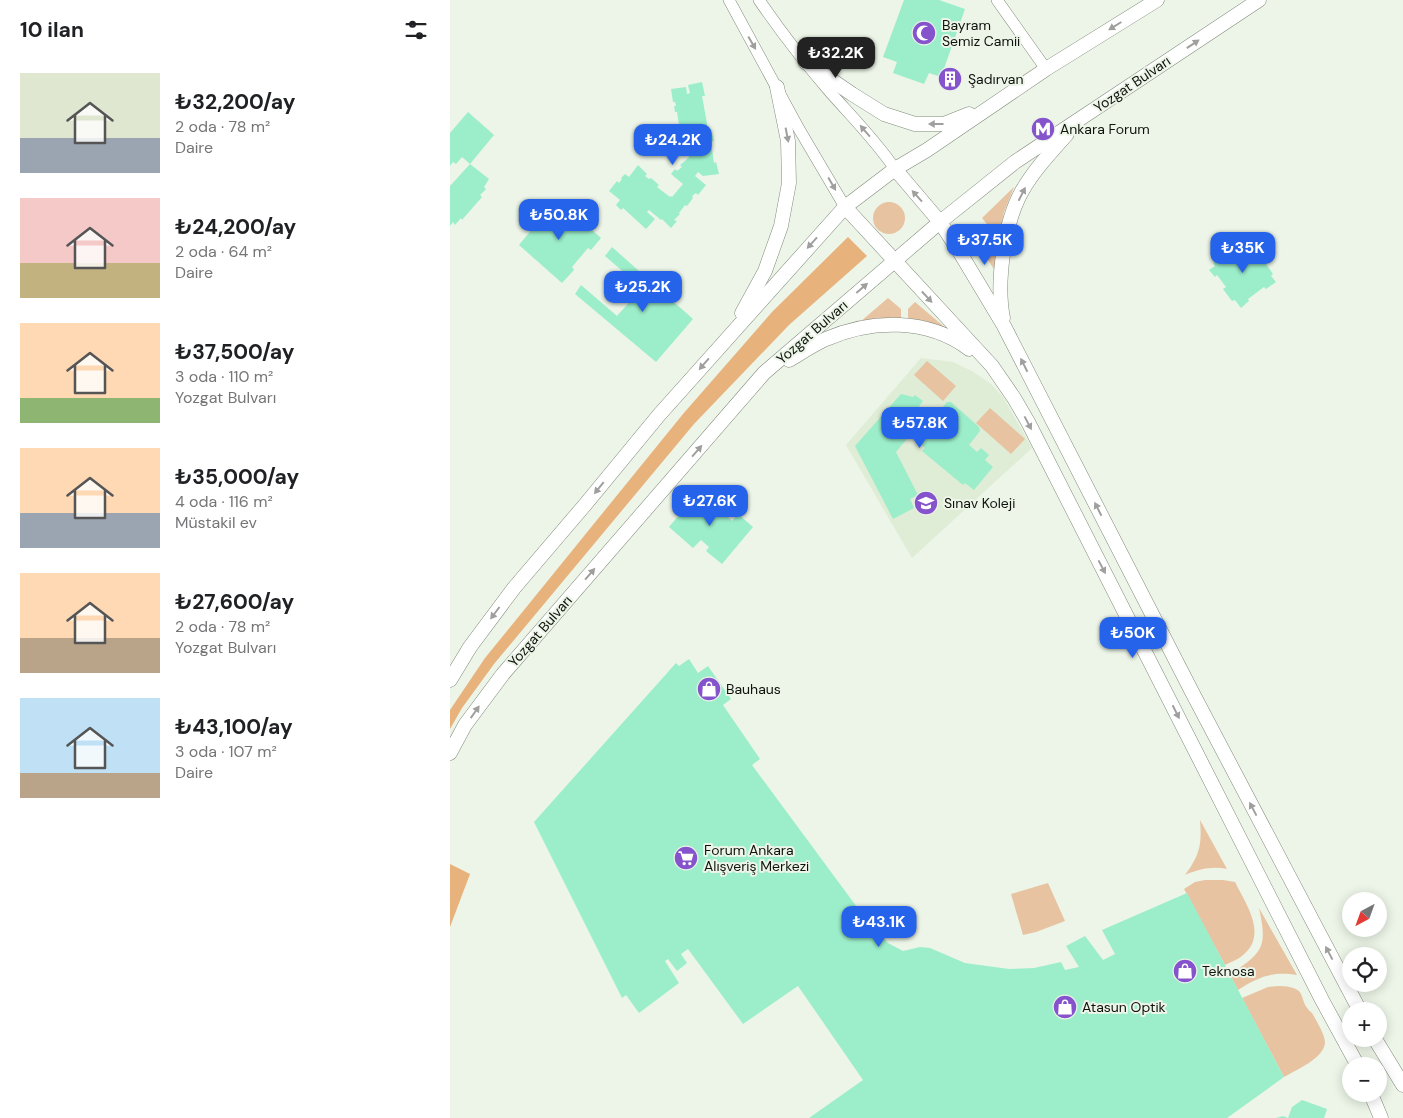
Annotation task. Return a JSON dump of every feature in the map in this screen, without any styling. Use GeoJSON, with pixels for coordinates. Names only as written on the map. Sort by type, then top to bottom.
{"type":"FeatureCollection","features":[{"type":"Feature","properties":{"kind":"main road"},"geometry":{"type":"LineString","coordinates":[[450,680],[470,647],[514,588],[659,415],[845,207],[895,169],[927,150],[1046,69],[1157,0]]}},
{"type":"Feature","properties":{"kind":"main road","name":"Yozgat Bulvarı"},"geometry":{"type":"LineString","coordinates":[[450,753],[466,725],[503,674],[764,373],[940,222],[1015,162],[1258,0]]}},
{"type":"Feature","properties":{"kind":"main road"},"geometry":{"type":"LineString","coordinates":[[805,62],[884,114],[915,124],[944,124],[997,102]]}},
{"type":"Feature","properties":{"kind":"main road"},"geometry":{"type":"LineString","coordinates":[[728,337],[765,272],[781,226],[788,183],[788,141],[777,87]]}},
{"type":"Feature","properties":{"kind":"main road"},"geometry":{"type":"LineString","coordinates":[[1004,326],[1000,292],[1006,236],[1021,192],[1042,161],[1079,119]]}},
{"type":"Feature","properties":{"kind":"main road"},"geometry":{"type":"LineString","coordinates":[[895,169],[940,222],[959,250],[1004,326],[1192,692],[1355,1002]]}},
{"type":"Feature","properties":{"kind":"main road"},"geometry":{"type":"LineString","coordinates":[[845,207],[992,366],[1014,398],[1028,422],[1322,1000],[1353,1057]]}},
{"type":"Feature","properties":{"kind":"main road"},"geometry":{"type":"LineString","coordinates":[[764,373],[826,339],[871,326],[892,324],[918,326],[943,333],[964,345],[992,366]]}},
{"type":"Feature","properties":{"kind":"main road"},"geometry":{"type":"LineString","coordinates":[[1380,1047],[1403,1085]]}},
{"type":"Feature","properties":{"kind":"main road"},"geometry":{"type":"LineString","coordinates":[[1374,1102],[1381,1118]]}},
{"type":"Feature","properties":{"kind":"street"},"geometry":{"type":"LineString","coordinates":[[729,0],[799,129],[845,207]]}},
{"type":"Feature","properties":{"kind":"street"},"geometry":{"type":"LineString","coordinates":[[759,0],[792,46],[877,145],[895,169]]}},
{"type":"Feature","properties":{"kind":"street"},"geometry":{"type":"LineString","coordinates":[[997,0],[1046,69]]}},
{"type":"Feature","properties":{"kind":"shaded area"},"geometry":{"type":"Polygon","coordinates":[[[1014,187],[1004,212],[1000,231],[991,229],[982,218],[1014,187]]]}},
{"type":"Feature","properties":{"kind":"shaded area"},"geometry":{"type":"Polygon","coordinates":[[[889,202],[901,206],[905,218],[901,230],[889,234],[877,230],[873,218],[877,206],[889,202]]]}},
{"type":"Feature","properties":{"kind":"shaded area"},"geometry":{"type":"Polygon","coordinates":[[[985,234],[999,237],[997,274],[976,241],[985,234]]]}},
{"type":"Feature","properties":{"kind":"shaded area"},"geometry":{"type":"Polygon","coordinates":[[[848,237],[867,256],[789,325],[694,424],[494,664],[462,708],[450,729],[450,710],[485,658],[683,414],[772,312],[848,237]]]}},
{"type":"Feature","properties":{"kind":"shaded area"},"geometry":{"type":"Polygon","coordinates":[[[888,298],[901,309],[901,318],[879,318],[860,322],[888,298]]]}},
{"type":"Feature","properties":{"kind":"shaded area"},"geometry":{"type":"Polygon","coordinates":[[[915,302],[948,330],[908,318],[908,309],[915,302]]]}},
{"type":"Feature","properties":{"kind":"shaded area","name":"Sınav Koleji"},"geometry":{"type":"Polygon","coordinates":[[[921,358],[953,362],[972,371],[991,384],[1003,397],[1032,448],[912,558],[846,445],[921,358]]]}},
{"type":"Feature","properties":{"kind":"shaded area"},"geometry":{"type":"Polygon","coordinates":[[[927,361],[956,386],[943,401],[914,375],[927,361]]]}},
{"type":"Feature","properties":{"kind":"shaded area"},"geometry":{"type":"Polygon","coordinates":[[[990,408],[1025,439],[1011,454],[976,423],[990,408]]]}},
{"type":"Feature","properties":{"kind":"shaded area"},"geometry":{"type":"Polygon","coordinates":[[[1200,820],[1227,869],[1206,869],[1185,875],[1199,849],[1201,836],[1200,820]]]}},
{"type":"Feature","properties":{"kind":"shaded area"},"geometry":{"type":"Polygon","coordinates":[[[450,864],[470,874],[450,927],[450,864]]]}},
{"type":"Feature","properties":{"kind":"shaded area"},"geometry":{"type":"Polygon","coordinates":[[[1205,880],[1235,882],[1253,920],[1255,930],[1250,948],[1240,957],[1225,965],[1184,889],[1195,882],[1205,880]]]}},
{"type":"Feature","properties":{"kind":"shaded area"},"geometry":{"type":"Polygon","coordinates":[[[1048,883],[1065,921],[1023,935],[1011,894],[1048,883]]]}},
{"type":"Feature","properties":{"kind":"shaded area"},"geometry":{"type":"Polygon","coordinates":[[[1259,908],[1297,975],[1280,974],[1266,976],[1238,990],[1230,975],[1256,955],[1260,948],[1263,933],[1259,908]]]}},
{"type":"Feature","properties":{"kind":"shaded area"},"geometry":{"type":"Polygon","coordinates":[[[1268,987],[1289,987],[1299,991],[1304,1003],[1320,1028],[1325,1042],[1324,1048],[1315,1058],[1284,1077],[1242,998],[1268,987]]]}},
{"type":"Feature","properties":{"kind":"building","name":"Bayram Semiz Camii"},"geometry":{"type":"Polygon","coordinates":[[[904,0],[939,0],[965,9],[941,77],[929,73],[924,84],[893,73],[897,62],[883,57],[904,0]]]}},
{"type":"Feature","properties":{"kind":"building","name":"Şadırvan"},"geometry":{"type":"Polygon","coordinates":[[[950,72],[955,74],[957,79],[955,84],[950,86],[945,84],[943,79],[945,74],[950,72]]]}},
{"type":"Feature","properties":{"kind":"building"},"geometry":{"type":"Polygon","coordinates":[[[702,82],[705,96],[702,96],[708,129],[711,129],[714,141],[711,142],[714,163],[716,162],[719,174],[703,176],[698,172],[695,176],[706,185],[698,195],[696,193],[692,196],[693,198],[679,213],[674,220],[677,221],[671,228],[649,210],[647,212],[655,219],[646,229],[623,208],[621,210],[616,205],[620,200],[609,191],[617,181],[619,183],[625,174],[629,177],[638,165],[647,174],[645,176],[649,179],[651,178],[659,185],[657,187],[672,197],[683,184],[671,174],[675,169],[677,171],[682,167],[680,165],[689,155],[681,156],[679,143],[682,143],[677,112],[675,112],[674,106],[676,106],[675,102],[673,102],[671,89],[686,87],[687,94],[690,93],[688,85],[702,82]]]}},
{"type":"Feature","properties":{"kind":"building"},"geometry":{"type":"Polygon","coordinates":[[[468,112],[494,135],[470,164],[462,157],[456,164],[453,162],[450,166],[450,133],[468,112]]]}},
{"type":"Feature","properties":{"kind":"building"},"geometry":{"type":"Polygon","coordinates":[[[470,164],[489,179],[484,187],[486,189],[480,195],[482,197],[462,220],[461,218],[455,225],[453,222],[450,226],[450,186],[470,164]]]}},
{"type":"Feature","properties":{"kind":"building"},"geometry":{"type":"Polygon","coordinates":[[[557,199],[601,238],[591,250],[588,248],[572,267],[574,270],[562,283],[519,245],[557,199]]]}},
{"type":"Feature","properties":{"kind":"building"},"geometry":{"type":"Polygon","coordinates":[[[1248,241],[1253,248],[1251,250],[1259,260],[1262,258],[1276,282],[1266,289],[1264,287],[1248,299],[1249,301],[1241,308],[1235,300],[1232,301],[1223,289],[1226,287],[1217,275],[1215,277],[1209,270],[1215,266],[1213,263],[1240,244],[1242,246],[1248,241]]]}},
{"type":"Feature","properties":{"kind":"building"},"geometry":{"type":"Polygon","coordinates":[[[612,247],[693,319],[656,362],[575,294],[581,285],[617,316],[642,288],[605,256],[612,247]]]}},
{"type":"Feature","properties":{"kind":"building"},"geometry":{"type":"Polygon","coordinates":[[[901,394],[913,397],[915,395],[923,401],[919,406],[934,418],[947,402],[951,402],[979,427],[980,431],[969,445],[977,452],[981,448],[989,455],[985,460],[993,467],[974,490],[965,483],[963,485],[922,451],[925,448],[918,441],[923,435],[916,428],[896,452],[918,495],[910,499],[914,508],[893,519],[855,446],[901,394]]]}},
{"type":"Feature","properties":{"kind":"building"},"geometry":{"type":"Polygon","coordinates":[[[701,489],[726,511],[724,513],[732,521],[738,514],[753,527],[722,564],[706,551],[709,547],[701,540],[693,548],[669,527],[701,489]]]}},
{"type":"Feature","properties":{"kind":"building","name":"Forum Ankara Alışveriş Merkezi"},"geometry":{"type":"Polygon","coordinates":[[[689,659],[698,673],[708,666],[731,699],[723,705],[760,759],[752,765],[865,918],[888,943],[903,951],[920,947],[930,948],[965,963],[1009,969],[1034,968],[1061,962],[1065,970],[1079,967],[1066,946],[1085,936],[1103,960],[1115,954],[1102,930],[1187,893],[1284,1077],[1227,1118],[809,1118],[863,1080],[798,986],[743,1024],[688,949],[681,954],[687,963],[677,971],[668,959],[665,961],[679,983],[639,1013],[626,995],[622,998],[534,822],[676,663],[679,666],[689,659]]]}},
{"type":"Feature","properties":{"kind":"building"},"geometry":{"type":"Polygon","coordinates":[[[1302,1100],[1327,1109],[1324,1118],[1288,1118],[1292,1107],[1302,1100]]]}},
{"type":"Feature","properties":{"kind":"place","name":"Bayram Semiz Camii"},"geometry":{"type":"Point","coordinates":[924,33]}},
{"type":"Feature","properties":{"kind":"place","name":"Şadırvan"},"geometry":{"type":"Point","coordinates":[950,79]}},
{"type":"Feature","properties":{"kind":"place","name":"Ankara Forum"},"geometry":{"type":"Point","coordinates":[1043,129]}},
{"type":"Feature","properties":{"kind":"place","name":"Sınav Koleji"},"geometry":{"type":"Point","coordinates":[926,503]}},
{"type":"Feature","properties":{"kind":"place","name":"Bauhaus"},"geometry":{"type":"Point","coordinates":[709,689]}},
{"type":"Feature","properties":{"kind":"place","name":"Forum Ankara Alışveriş Merkezi"},"geometry":{"type":"Point","coordinates":[686,858]}},
{"type":"Feature","properties":{"kind":"place","name":"Teknosa"},"geometry":{"type":"Point","coordinates":[1185,971]}},
{"type":"Feature","properties":{"kind":"place","name":"Atasun Optik"},"geometry":{"type":"Point","coordinates":[1065,1007]}}]}
